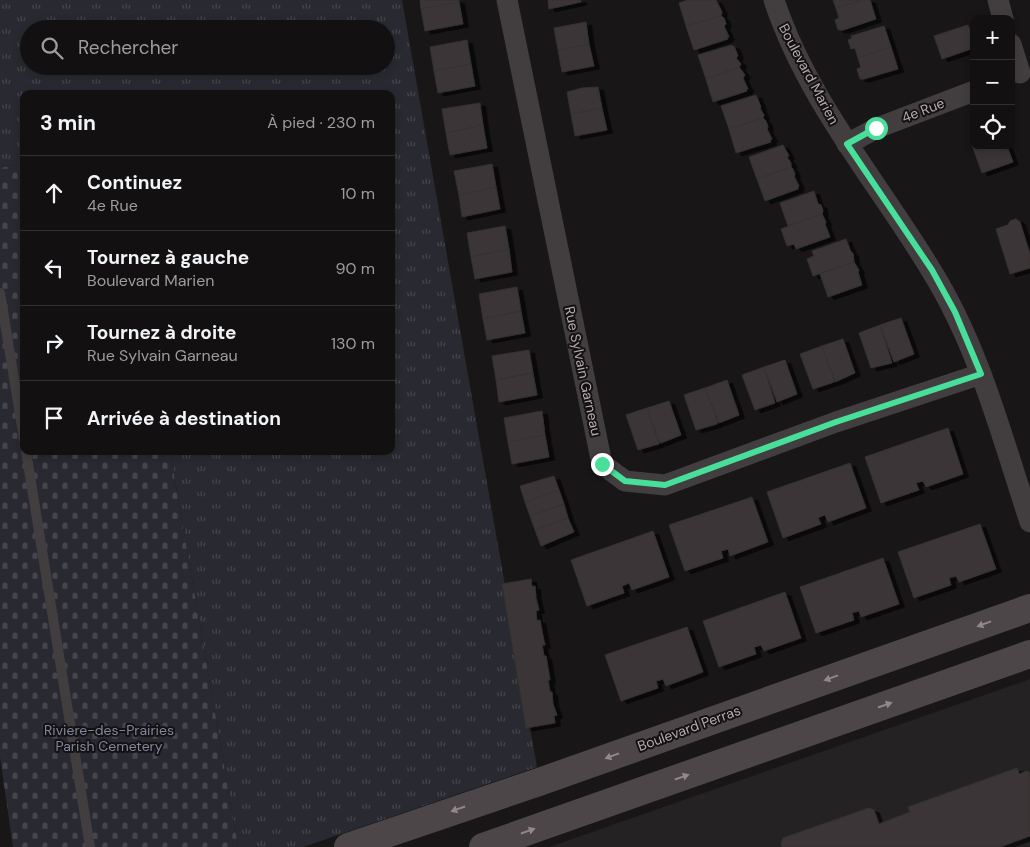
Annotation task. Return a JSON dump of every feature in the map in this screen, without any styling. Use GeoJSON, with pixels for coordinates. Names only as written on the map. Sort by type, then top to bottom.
{"type":"FeatureCollection","features":[{"type":"Feature","properties":{"kind":"main road","name":"Boulevard Perras"},"geometry":{"type":"LineString","coordinates":[[348,847],[540,782],[1030,608]]}},
{"type":"Feature","properties":{"kind":"main road"},"geometry":{"type":"LineString","coordinates":[[482,847],[1030,654]]}},
{"type":"Feature","properties":{"kind":"street","name":"Rue Sylvain Garneau"},"geometry":{"type":"LineString","coordinates":[[507,0],[602,464],[625,481],[665,485],[836,422],[981,374]]}},
{"type":"Feature","properties":{"kind":"street","name":"Boulevard Marien"},"geometry":{"type":"LineString","coordinates":[[774,0],[794,51],[819,99],[932,270],[955,312],[981,374],[1030,522]]}},
{"type":"Feature","properties":{"kind":"street"},"geometry":{"type":"LineString","coordinates":[[998,0],[1003,15]]}},
{"type":"Feature","properties":{"kind":"street"},"geometry":{"type":"LineString","coordinates":[[1015,57],[1020,73]]}},
{"type":"Feature","properties":{"kind":"street","name":"4e Rue"},"geometry":{"type":"LineString","coordinates":[[847,144],[876,128],[970,93]]}},
{"type":"Feature","properties":{"kind":"lane"},"geometry":{"type":"LineString","coordinates":[[0,293],[20,415]]}},
{"type":"Feature","properties":{"kind":"lane"},"geometry":{"type":"LineString","coordinates":[[27,455],[90,847]]}},
{"type":"Feature","properties":{"kind":"shaded area"},"geometry":{"type":"Polygon","coordinates":[[[1030,679],[1030,847],[549,847],[1030,679]]]}},
{"type":"Feature","properties":{"kind":"green space"},"geometry":{"type":"Polygon","coordinates":[[[0,0],[402,0],[537,767],[303,847],[238,847],[171,455],[395,455],[395,90],[20,90],[20,164],[0,168],[0,0]]]}},
{"type":"Feature","properties":{"kind":"green space","name":"Riviere-des-Prairies Parish Cemetery"},"geometry":{"type":"Polygon","coordinates":[[[20,164],[20,455],[171,455],[238,847],[13,847],[0,757],[0,168],[20,164]]]}},
{"type":"Feature","properties":{"kind":"building"},"geometry":{"type":"Polygon","coordinates":[[[420,0],[459,0],[459,2],[421,9],[420,0]]]}},
{"type":"Feature","properties":{"kind":"building"},"geometry":{"type":"Polygon","coordinates":[[[548,0],[581,0],[581,2],[549,9],[548,0]]]}},
{"type":"Feature","properties":{"kind":"building"},"geometry":{"type":"Polygon","coordinates":[[[688,0],[716,0],[722,12],[721,16],[686,26],[679,3],[688,0]]]}},
{"type":"Feature","properties":{"kind":"building"},"geometry":{"type":"Polygon","coordinates":[[[833,0],[863,0],[836,8],[833,0]]]}},
{"type":"Feature","properties":{"kind":"building"},"geometry":{"type":"Polygon","coordinates":[[[863,0],[870,0],[876,19],[838,30],[835,20],[839,18],[836,8],[863,0]]]}},
{"type":"Feature","properties":{"kind":"building"},"geometry":{"type":"Polygon","coordinates":[[[459,2],[463,24],[425,31],[421,9],[459,2]]]}},
{"type":"Feature","properties":{"kind":"building"},"geometry":{"type":"Polygon","coordinates":[[[721,16],[726,24],[724,26],[729,37],[727,37],[728,39],[694,50],[686,26],[721,16]]]}},
{"type":"Feature","properties":{"kind":"building"},"geometry":{"type":"Polygon","coordinates":[[[586,22],[589,44],[558,50],[554,28],[586,22]]]}},
{"type":"Feature","properties":{"kind":"building"},"geometry":{"type":"Polygon","coordinates":[[[968,25],[970,30],[970,49],[942,59],[934,36],[968,25]]]}},
{"type":"Feature","properties":{"kind":"building"},"geometry":{"type":"Polygon","coordinates":[[[884,26],[891,47],[858,58],[855,48],[851,49],[848,40],[852,38],[851,36],[884,26]]]}},
{"type":"Feature","properties":{"kind":"building"},"geometry":{"type":"Polygon","coordinates":[[[467,40],[471,64],[434,71],[430,47],[467,40]]]}},
{"type":"Feature","properties":{"kind":"building"},"geometry":{"type":"Polygon","coordinates":[[[589,44],[594,66],[562,72],[558,50],[589,44]]]}},
{"type":"Feature","properties":{"kind":"building"},"geometry":{"type":"Polygon","coordinates":[[[732,45],[738,56],[736,58],[741,64],[739,67],[706,79],[698,55],[732,45]]]}},
{"type":"Feature","properties":{"kind":"building"},"geometry":{"type":"Polygon","coordinates":[[[891,47],[898,69],[860,79],[857,69],[861,67],[858,58],[891,47]]]}},
{"type":"Feature","properties":{"kind":"building"},"geometry":{"type":"Polygon","coordinates":[[[471,64],[475,86],[438,93],[434,71],[471,64]]]}},
{"type":"Feature","properties":{"kind":"building"},"geometry":{"type":"Polygon","coordinates":[[[739,67],[745,75],[743,78],[748,89],[747,91],[713,102],[706,79],[739,67]]]}},
{"type":"Feature","properties":{"kind":"building"},"geometry":{"type":"Polygon","coordinates":[[[598,87],[602,108],[571,114],[567,92],[582,88],[598,87]]]}},
{"type":"Feature","properties":{"kind":"building"},"geometry":{"type":"Polygon","coordinates":[[[756,95],[764,115],[763,118],[729,129],[721,106],[756,95]]]}},
{"type":"Feature","properties":{"kind":"building"},"geometry":{"type":"Polygon","coordinates":[[[480,103],[483,125],[446,133],[442,109],[480,103]]]}},
{"type":"Feature","properties":{"kind":"building"},"geometry":{"type":"Polygon","coordinates":[[[602,108],[607,130],[575,136],[571,114],[602,108]]]}},
{"type":"Feature","properties":{"kind":"building"},"geometry":{"type":"Polygon","coordinates":[[[763,118],[766,121],[767,129],[772,139],[770,140],[771,142],[736,153],[729,129],[763,118]]]}},
{"type":"Feature","properties":{"kind":"building"},"geometry":{"type":"Polygon","coordinates":[[[483,125],[487,148],[450,155],[446,133],[483,125]]]}},
{"type":"Feature","properties":{"kind":"building"},"geometry":{"type":"Polygon","coordinates":[[[783,145],[789,156],[787,157],[791,167],[757,179],[749,157],[783,145]]]}},
{"type":"Feature","properties":{"kind":"building"},"geometry":{"type":"Polygon","coordinates":[[[974,150],[1008,150],[1013,162],[982,173],[974,150]]]}},
{"type":"Feature","properties":{"kind":"building"},"geometry":{"type":"Polygon","coordinates":[[[492,164],[496,187],[459,195],[454,171],[492,164]]]}},
{"type":"Feature","properties":{"kind":"building"},"geometry":{"type":"Polygon","coordinates":[[[791,167],[799,186],[798,189],[765,201],[757,179],[791,167]]]}},
{"type":"Feature","properties":{"kind":"building"},"geometry":{"type":"Polygon","coordinates":[[[496,187],[500,209],[462,217],[459,195],[496,187]]]}},
{"type":"Feature","properties":{"kind":"building"},"geometry":{"type":"Polygon","coordinates":[[[814,191],[818,204],[821,205],[822,214],[788,226],[780,203],[814,191]]]}},
{"type":"Feature","properties":{"kind":"building"},"geometry":{"type":"Polygon","coordinates":[[[822,214],[830,237],[796,249],[794,244],[787,246],[781,229],[822,214]]]}},
{"type":"Feature","properties":{"kind":"building"},"geometry":{"type":"Polygon","coordinates":[[[1016,219],[1020,222],[1030,254],[1030,268],[1010,274],[996,229],[1008,225],[1010,221],[1016,219]]]}},
{"type":"Feature","properties":{"kind":"building"},"geometry":{"type":"Polygon","coordinates":[[[505,226],[509,249],[471,257],[467,233],[505,226]]]}},
{"type":"Feature","properties":{"kind":"building"},"geometry":{"type":"Polygon","coordinates":[[[846,239],[853,253],[854,262],[813,276],[807,259],[814,256],[812,251],[846,239]]]}},
{"type":"Feature","properties":{"kind":"building"},"geometry":{"type":"Polygon","coordinates":[[[509,249],[512,272],[475,279],[471,257],[509,249]]]}},
{"type":"Feature","properties":{"kind":"building"},"geometry":{"type":"Polygon","coordinates":[[[854,262],[859,270],[862,285],[828,297],[820,274],[854,262]]]}},
{"type":"Feature","properties":{"kind":"building"},"geometry":{"type":"Polygon","coordinates":[[[517,287],[521,311],[483,319],[479,294],[517,287]]]}},
{"type":"Feature","properties":{"kind":"building"},"geometry":{"type":"Polygon","coordinates":[[[521,311],[525,333],[487,340],[483,319],[521,311]]]}},
{"type":"Feature","properties":{"kind":"building"},"geometry":{"type":"Polygon","coordinates":[[[901,318],[914,354],[894,362],[880,325],[901,318]]]}},
{"type":"Feature","properties":{"kind":"building"},"geometry":{"type":"Polygon","coordinates":[[[880,325],[892,363],[871,368],[859,333],[880,325]]]}},
{"type":"Feature","properties":{"kind":"building"},"geometry":{"type":"Polygon","coordinates":[[[843,339],[855,373],[835,382],[822,346],[843,339]]]}},
{"type":"Feature","properties":{"kind":"building"},"geometry":{"type":"Polygon","coordinates":[[[822,346],[834,382],[813,389],[800,354],[822,346]]]}},
{"type":"Feature","properties":{"kind":"building"},"geometry":{"type":"Polygon","coordinates":[[[529,350],[533,373],[496,380],[492,356],[529,350]]]}},
{"type":"Feature","properties":{"kind":"building"},"geometry":{"type":"Polygon","coordinates":[[[785,360],[797,394],[777,402],[764,367],[785,360]]]}},
{"type":"Feature","properties":{"kind":"building"},"geometry":{"type":"Polygon","coordinates":[[[764,367],[775,403],[755,410],[742,375],[764,367]]]}},
{"type":"Feature","properties":{"kind":"building"},"geometry":{"type":"Polygon","coordinates":[[[533,373],[537,395],[499,402],[496,380],[533,373]]]}},
{"type":"Feature","properties":{"kind":"building"},"geometry":{"type":"Polygon","coordinates":[[[727,380],[739,415],[719,423],[705,388],[727,380]]]}},
{"type":"Feature","properties":{"kind":"building"},"geometry":{"type":"Polygon","coordinates":[[[705,388],[718,422],[717,424],[696,430],[684,395],[705,388]]]}},
{"type":"Feature","properties":{"kind":"building"},"geometry":{"type":"Polygon","coordinates":[[[669,401],[681,435],[661,443],[647,408],[669,401]]]}},
{"type":"Feature","properties":{"kind":"building"},"geometry":{"type":"Polygon","coordinates":[[[647,408],[659,444],[638,450],[626,415],[647,408]]]}},
{"type":"Feature","properties":{"kind":"building"},"geometry":{"type":"Polygon","coordinates":[[[542,411],[545,435],[508,442],[504,418],[542,411]]]}},
{"type":"Feature","properties":{"kind":"building"},"geometry":{"type":"Polygon","coordinates":[[[948,428],[963,474],[926,487],[923,481],[916,483],[919,490],[881,503],[865,457],[948,428]]]}},
{"type":"Feature","properties":{"kind":"building"},"geometry":{"type":"Polygon","coordinates":[[[545,435],[549,457],[512,464],[508,442],[545,435]]]}},
{"type":"Feature","properties":{"kind":"building"},"geometry":{"type":"Polygon","coordinates":[[[850,463],[866,508],[828,522],[825,515],[822,516],[818,518],[821,524],[783,538],[767,492],[850,463]]]}},
{"type":"Feature","properties":{"kind":"building"},"geometry":{"type":"Polygon","coordinates":[[[554,476],[559,490],[525,502],[520,486],[554,476]]]}},
{"type":"Feature","properties":{"kind":"building"},"geometry":{"type":"Polygon","coordinates":[[[559,490],[564,504],[530,516],[525,502],[559,490]]]}},
{"type":"Feature","properties":{"kind":"building"},"geometry":{"type":"Polygon","coordinates":[[[752,497],[768,542],[730,556],[728,549],[721,551],[723,558],[685,571],[669,525],[752,497]]]}},
{"type":"Feature","properties":{"kind":"building"},"geometry":{"type":"Polygon","coordinates":[[[564,504],[568,518],[535,530],[530,516],[564,504]]]}},
{"type":"Feature","properties":{"kind":"building"},"geometry":{"type":"Polygon","coordinates":[[[568,518],[574,532],[541,546],[535,530],[568,518]]]}},
{"type":"Feature","properties":{"kind":"building"},"geometry":{"type":"Polygon","coordinates":[[[980,524],[996,569],[959,582],[956,576],[949,578],[951,585],[914,598],[898,552],[980,524]]]}},
{"type":"Feature","properties":{"kind":"building"},"geometry":{"type":"Polygon","coordinates":[[[653,531],[669,577],[632,590],[629,583],[622,586],[624,593],[587,606],[571,560],[653,531]]]}},
{"type":"Feature","properties":{"kind":"building"},"geometry":{"type":"Polygon","coordinates":[[[883,558],[899,604],[861,617],[859,611],[852,613],[854,620],[816,633],[800,587],[883,558]]]}},
{"type":"Feature","properties":{"kind":"building"},"geometry":{"type":"Polygon","coordinates":[[[531,579],[532,587],[535,586],[539,610],[536,611],[537,621],[540,620],[545,645],[542,645],[550,680],[548,680],[550,692],[552,692],[553,704],[557,715],[554,716],[555,723],[526,728],[502,584],[531,579]]]}},
{"type":"Feature","properties":{"kind":"building"},"geometry":{"type":"Polygon","coordinates":[[[785,592],[801,638],[764,651],[761,645],[754,647],[756,654],[719,667],[703,621],[785,592]]]}},
{"type":"Feature","properties":{"kind":"building"},"geometry":{"type":"Polygon","coordinates":[[[687,627],[703,672],[666,686],[663,679],[656,681],[658,688],[621,701],[605,655],[687,627]]]}},
{"type":"Feature","properties":{"kind":"building"},"geometry":{"type":"Polygon","coordinates":[[[1017,768],[1019,774],[1027,771],[1030,773],[1030,836],[1000,847],[782,847],[781,844],[783,838],[869,808],[874,810],[879,824],[910,812],[908,807],[1017,768]]]}},
{"type":"Feature","properties":{"kind":"route"},"geometry":{"type":"LineString","coordinates":[[602,464],[625,481],[665,485],[836,422],[981,374],[955,312],[932,270],[847,144],[876,128]]}}]}
